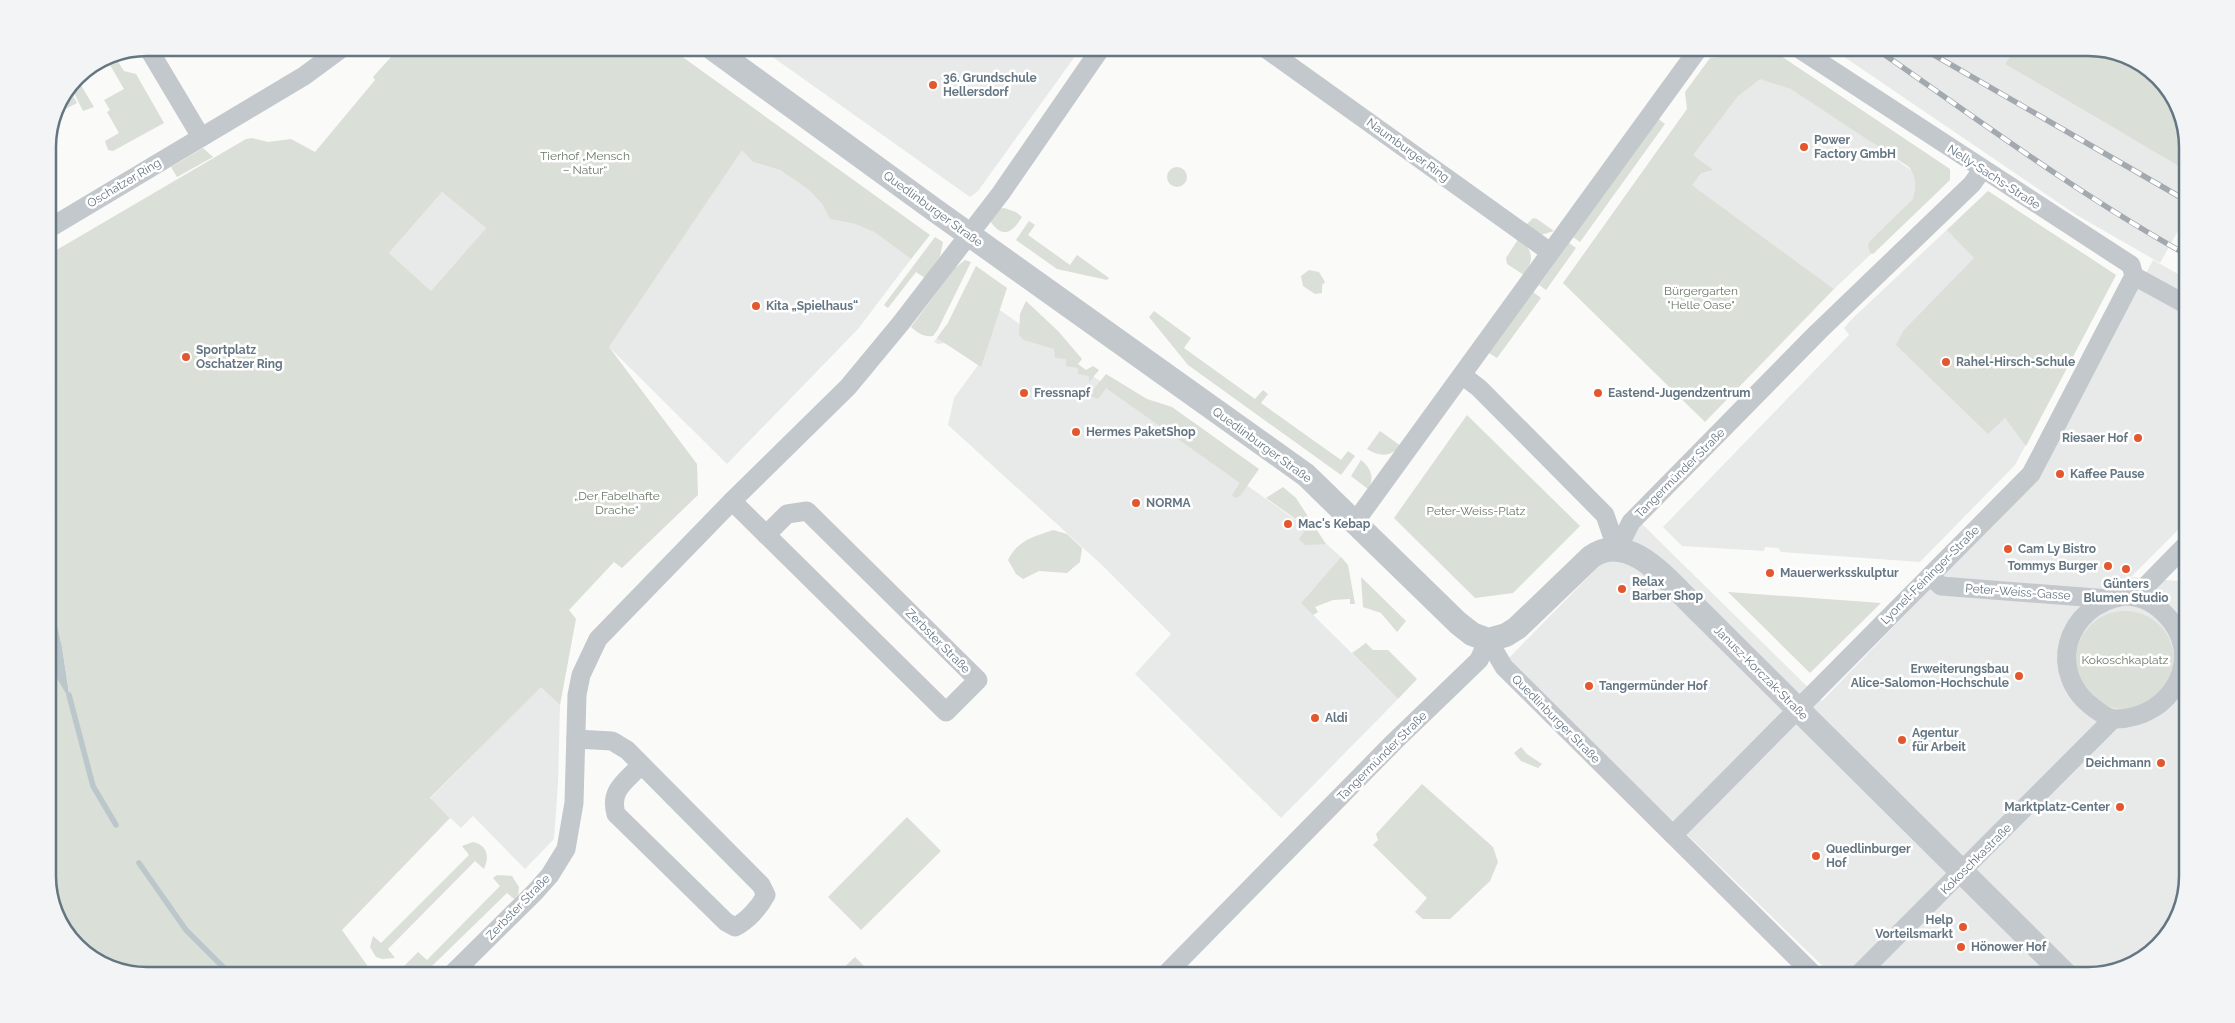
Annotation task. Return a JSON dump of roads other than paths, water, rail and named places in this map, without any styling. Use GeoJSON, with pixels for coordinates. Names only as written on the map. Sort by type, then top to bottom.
{"type":"FeatureCollection","features":[{"type":"Feature","properties":{"kind":"street"},"geometry":{"type":"LineString","coordinates":[[153,56],[201,137]]}},
{"type":"Feature","properties":{"kind":"street","name":"Oschatzer Ring"},"geometry":{"type":"LineString","coordinates":[[56,224],[304,76],[331,56]]}},
{"type":"Feature","properties":{"kind":"street","name":"Quedlinburger Straße"},"geometry":{"type":"LineString","coordinates":[[723,56],[1306,475],[1458,623],[1472,634],[1488,640],[1504,667],[1805,967]]}},
{"type":"Feature","properties":{"kind":"street"},"geometry":{"type":"LineString","coordinates":[[969,234],[1001,193],[1095,56]]}},
{"type":"Feature","properties":{"kind":"street","name":"Naumburger Ring"},"geometry":{"type":"LineString","coordinates":[[1276,56],[1550,252]]}},
{"type":"Feature","properties":{"kind":"street"},"geometry":{"type":"LineString","coordinates":[[1355,522],[1693,56]]}},
{"type":"Feature","properties":{"kind":"street","name":"Nelly-Sachs-Straße"},"geometry":{"type":"LineString","coordinates":[[1810,56],[2130,265],[2134,276],[2179,300]]}},
{"type":"Feature","properties":{"kind":"street","name":"Tangermünder Straße"},"geometry":{"type":"LineString","coordinates":[[1617,550],[1631,522],[1640,512],[1818,332],[1972,184],[1982,170]]}},
{"type":"Feature","properties":{"kind":"street","name":"Zerbster Straße"},"geometry":{"type":"LineString","coordinates":[[460,967],[535,892],[550,875],[566,849],[574,803],[577,695],[581,675],[598,639],[732,501],[848,387],[901,323],[969,234]]}},
{"type":"Feature","properties":{"kind":"street","name":"Lyonel-Feininger-Straße"},"geometry":{"type":"LineString","coordinates":[[1673,835],[2031,474],[2134,276]]}},
{"type":"Feature","properties":{"kind":"street"},"geometry":{"type":"LineString","coordinates":[[1462,374],[1605,515],[1617,550],[1602,550],[1596,553],[1517,628],[1506,635],[1488,640]]}},
{"type":"Feature","properties":{"kind":"street","name":"Zerbster Straße"},"geometry":{"type":"LineString","coordinates":[[732,501],[766,535],[946,712],[978,680],[807,511],[787,514],[766,535]]}},
{"type":"Feature","properties":{"kind":"street","name":"Janusz-Korczak-Straße"},"geometry":{"type":"LineString","coordinates":[[1617,550],[1641,557],[1651,565],[2057,967]]}},
{"type":"Feature","properties":{"kind":"street"},"geometry":{"type":"LineString","coordinates":[[2136,596],[2179,552]]}},
{"type":"Feature","properties":{"kind":"street","name":"Peter-Weiss-Gasse"},"geometry":{"type":"LineString","coordinates":[[1930,576],[1941,586],[2109,599]]}},
{"type":"Feature","properties":{"kind":"street"},"geometry":{"type":"LineString","coordinates":[[2179,634],[2172,621],[2156,605],[2136,596],[2109,599],[2081,617],[2071,632],[2067,649],[2068,667],[2082,697],[2090,706],[2113,719],[2132,717],[2157,707],[2175,687],[2179,676]]}},
{"type":"Feature","properties":{"kind":"street","name":"Tangermünder Straße"},"geometry":{"type":"LineString","coordinates":[[1174,967],[1394,742],[1479,660],[1488,640]]}},
{"type":"Feature","properties":{"kind":"street","name":"Kokoschkastraße"},"geometry":{"type":"LineString","coordinates":[[1867,967],[2113,719]]}},
{"type":"Feature","properties":{"kind":"street"},"geometry":{"type":"LineString","coordinates":[[576,739],[612,741],[627,750],[761,885],[766,895],[762,903],[741,924],[734,927],[726,922],[616,814],[613,803],[615,793],[641,765]]}},
{"type":"Feature","properties":{"kind":"waterway"},"geometry":{"type":"LineString","coordinates":[[69,695],[93,786],[116,825]]}},
{"type":"Feature","properties":{"kind":"waterway"},"geometry":{"type":"LineString","coordinates":[[139,863],[186,930],[223,967]]}},
{"type":"Feature","properties":{"kind":"railway"},"geometry":{"type":"LineString","coordinates":[[1886,56],[2067,181],[2146,232],[2179,251]]}},
{"type":"Feature","properties":{"kind":"railway"},"geometry":{"type":"LineString","coordinates":[[1936,56],[2179,196]]}},
{"type":"Feature","properties":{"kind":"place","name":"36. Grundschule Hellersdorf"},"geometry":{"type":"Point","coordinates":[933,85]}},
{"type":"Feature","properties":{"kind":"place","name":"Power Factory GmbH"},"geometry":{"type":"Point","coordinates":[1804,147]}},
{"type":"Feature","properties":{"kind":"place","name":"Kita „Spielhaus“"},"geometry":{"type":"Point","coordinates":[756,306]}},
{"type":"Feature","properties":{"kind":"place","name":"Sportplatz Oschatzer Ring"},"geometry":{"type":"Point","coordinates":[186,357]}},
{"type":"Feature","properties":{"kind":"place","name":"Rahel-Hirsch-Schule"},"geometry":{"type":"Point","coordinates":[1946,362]}},
{"type":"Feature","properties":{"kind":"place","name":"Fressnapf"},"geometry":{"type":"Point","coordinates":[1024,393]}},
{"type":"Feature","properties":{"kind":"place","name":"Eastend-Jugendzentrum"},"geometry":{"type":"Point","coordinates":[1598,393]}},
{"type":"Feature","properties":{"kind":"place","name":"Hermes PaketShop"},"geometry":{"type":"Point","coordinates":[1076,432]}},
{"type":"Feature","properties":{"kind":"place","name":"Riesaer Hof"},"geometry":{"type":"Point","coordinates":[2138,438]}},
{"type":"Feature","properties":{"kind":"place","name":"Kaffee Pause"},"geometry":{"type":"Point","coordinates":[2060,474]}},
{"type":"Feature","properties":{"kind":"place","name":"NORMA"},"geometry":{"type":"Point","coordinates":[1136,503]}},
{"type":"Feature","properties":{"kind":"place","name":"Mac's Kebap"},"geometry":{"type":"Point","coordinates":[1288,524]}},
{"type":"Feature","properties":{"kind":"place","name":"Cam Ly Bistro"},"geometry":{"type":"Point","coordinates":[2008,549]}},
{"type":"Feature","properties":{"kind":"place","name":"Tommys Burger"},"geometry":{"type":"Point","coordinates":[2108,566]}},
{"type":"Feature","properties":{"kind":"place","name":"Günters Blumen Studio"},"geometry":{"type":"Point","coordinates":[2126,569]}},
{"type":"Feature","properties":{"kind":"place","name":"Mauerwerksskulptur"},"geometry":{"type":"Point","coordinates":[1770,573]}},
{"type":"Feature","properties":{"kind":"place","name":"Relax Barber Shop"},"geometry":{"type":"Point","coordinates":[1622,589]}},
{"type":"Feature","properties":{"kind":"place","name":"Erweiterungsbau Alice-Salomon-Hochschule"},"geometry":{"type":"Point","coordinates":[2019,676]}},
{"type":"Feature","properties":{"kind":"place","name":"Tangermünder Hof"},"geometry":{"type":"Point","coordinates":[1589,686]}},
{"type":"Feature","properties":{"kind":"place","name":"Aldi"},"geometry":{"type":"Point","coordinates":[1315,718]}},
{"type":"Feature","properties":{"kind":"place","name":"Agentur für Arbeit"},"geometry":{"type":"Point","coordinates":[1902,740]}},
{"type":"Feature","properties":{"kind":"place","name":"Deichmann"},"geometry":{"type":"Point","coordinates":[2161,763]}},
{"type":"Feature","properties":{"kind":"place","name":"Marktplatz-Center"},"geometry":{"type":"Point","coordinates":[2120,807]}},
{"type":"Feature","properties":{"kind":"place","name":"Quedlinburger Hof"},"geometry":{"type":"Point","coordinates":[1816,856]}},
{"type":"Feature","properties":{"kind":"place","name":"Help Vorteilsmarkt"},"geometry":{"type":"Point","coordinates":[1963,927]}},
{"type":"Feature","properties":{"kind":"place","name":"Hönower Hof"},"geometry":{"type":"Point","coordinates":[1961,947]}},
{"type":"Feature","properties":{"kind":"park label","name":"Tierhof „Mensch – Natur“"},"geometry":{"type":"Point","coordinates":[585,163]}},
{"type":"Feature","properties":{"kind":"park label","name":"Bürgergarten \"Helle Oase\""},"geometry":{"type":"Point","coordinates":[1701,298]}},
{"type":"Feature","properties":{"kind":"park label","name":"„Der Fabelhafte Drache“"},"geometry":{"type":"Point","coordinates":[617,503]}},
{"type":"Feature","properties":{"kind":"park label","name":"Peter-Weiss-Platz"},"geometry":{"type":"Point","coordinates":[1476,511]}},
{"type":"Feature","properties":{"kind":"park label","name":"Kokoschkaplatz"},"geometry":{"type":"Point","coordinates":[2125,660]}}]}
